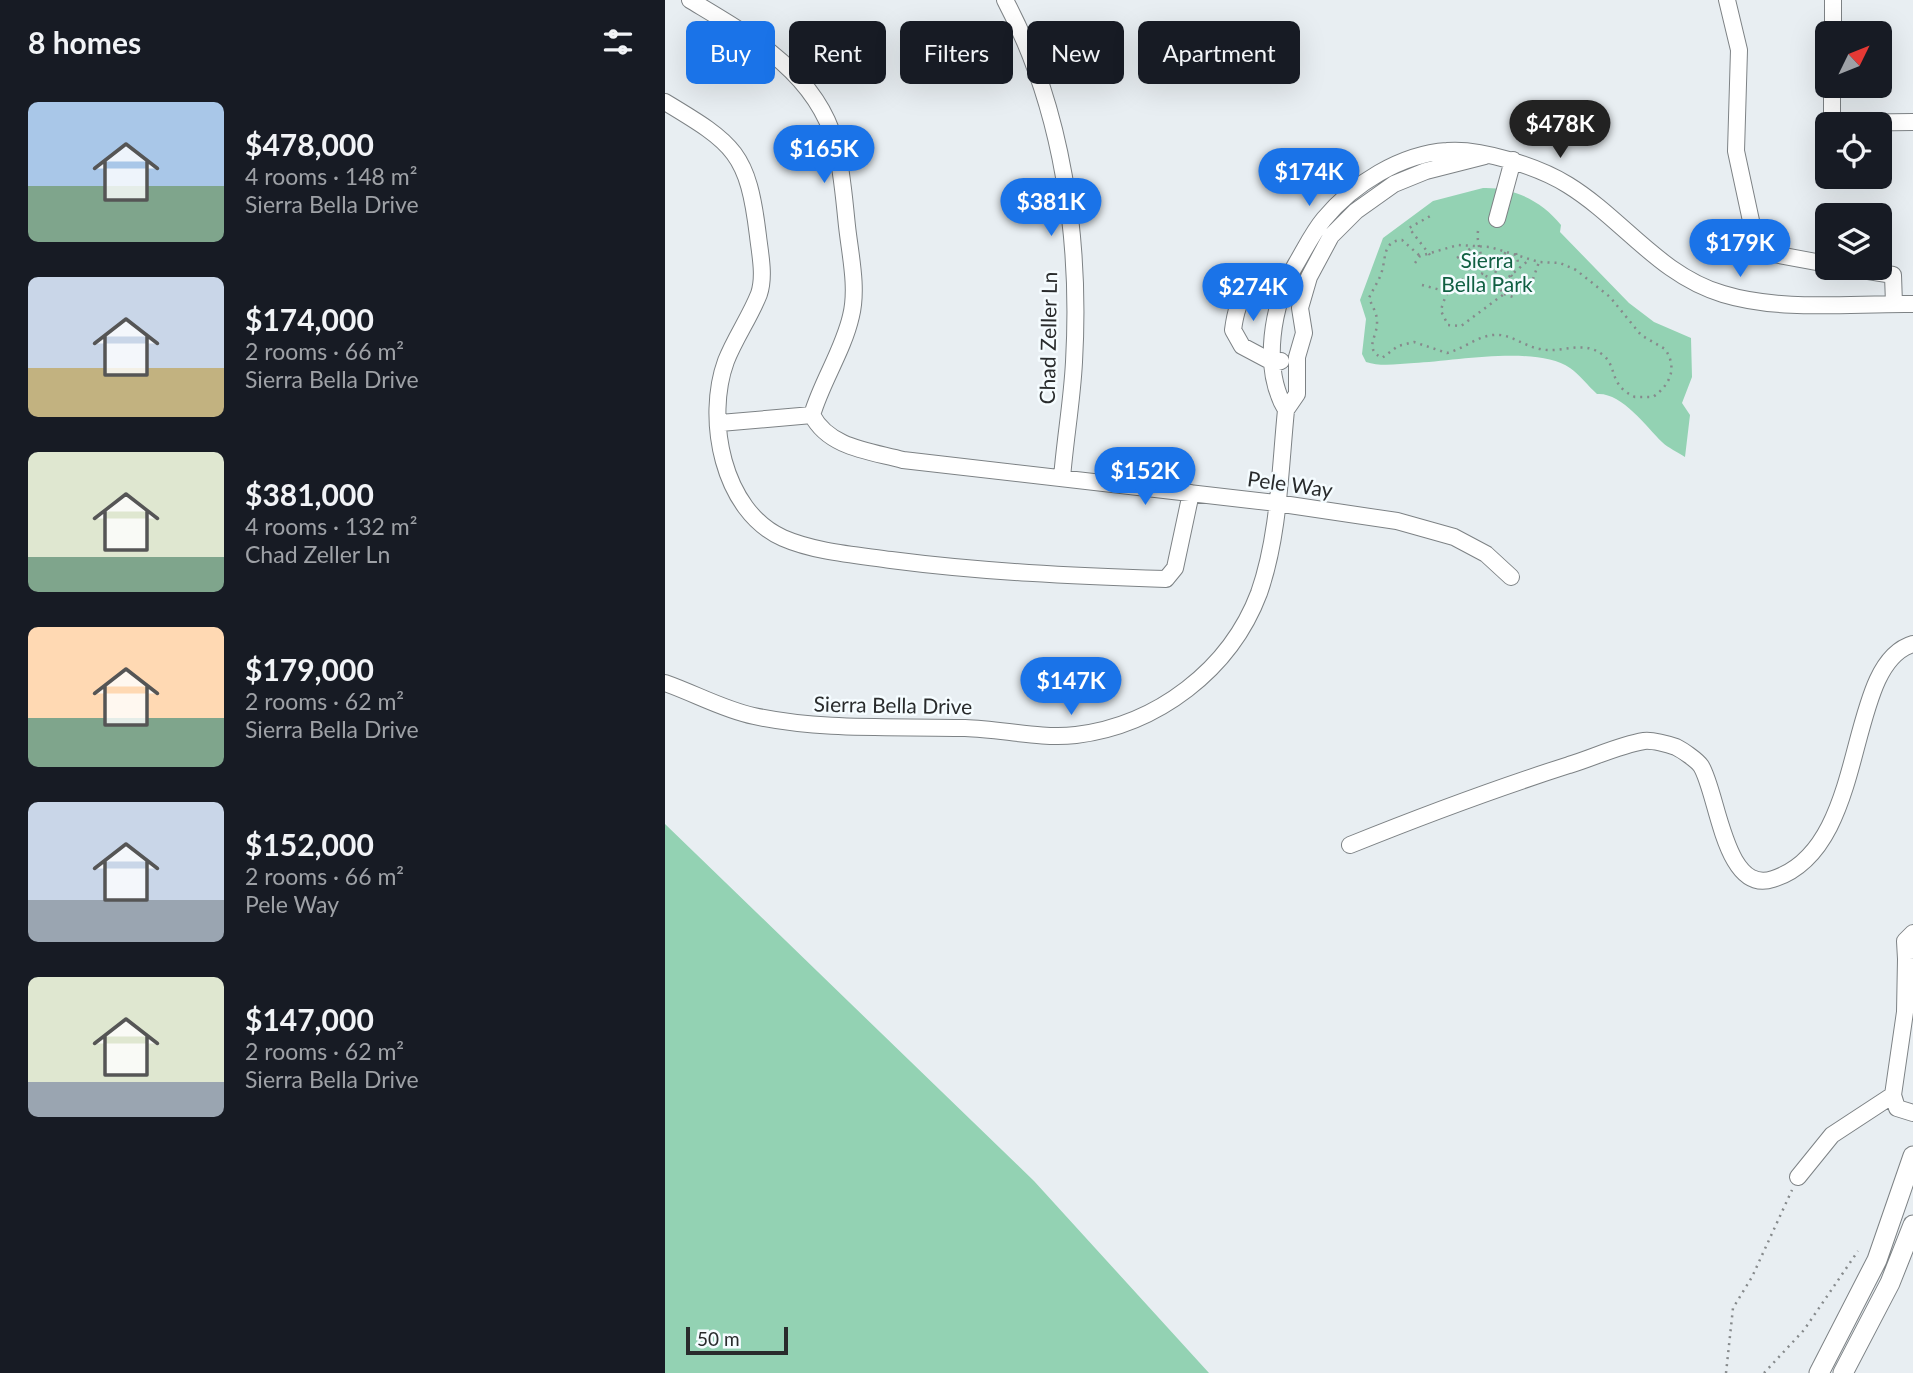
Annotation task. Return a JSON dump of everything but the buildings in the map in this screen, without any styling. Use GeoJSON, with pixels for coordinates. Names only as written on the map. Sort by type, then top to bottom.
{"type":"FeatureCollection","features":[{"type":"Feature","properties":{"kind":"main road"},"geometry":{"type":"LineString","coordinates":[[1819,1373],[1855,1307],[1877,1259],[1913,1156]]}},
{"type":"Feature","properties":{"kind":"main road"},"geometry":{"type":"LineString","coordinates":[[1843,1373],[1890,1283],[1913,1225]]}},
{"type":"Feature","properties":{"kind":"street"},"geometry":{"type":"LineString","coordinates":[[690,0],[755,40],[792,70],[818,105],[834,139],[841,174],[853,278],[852,314],[812,415],[720,423]]}},
{"type":"Feature","properties":{"kind":"street","name":"Chad Zeller Ln"},"geometry":{"type":"LineString","coordinates":[[1005,0],[1028,46],[1047,98],[1059,147],[1067,207],[1076,296],[1074,363],[1062,478]]}},
{"type":"Feature","properties":{"kind":"street"},"geometry":{"type":"LineString","coordinates":[[1727,0],[1739,50],[1735,151],[1756,244],[1763,252],[1815,262]]}},
{"type":"Feature","properties":{"kind":"street"},"geometry":{"type":"LineString","coordinates":[[1832,21],[1833,0]]}},
{"type":"Feature","properties":{"kind":"street"},"geometry":{"type":"LineString","coordinates":[[1832,98],[1832,123],[1913,122]]}},
{"type":"Feature","properties":{"kind":"street"},"geometry":{"type":"LineString","coordinates":[[665,102],[706,126],[736,153],[745,169],[753,198],[762,264],[760,292],[726,361],[720,387],[720,423],[724,463],[734,492],[747,510],[783,538],[843,554],[1053,575],[1166,579],[1175,568],[1191,494]]}},
{"type":"Feature","properties":{"kind":"street","name":"Sierra Bella Drive"},"geometry":{"type":"LineString","coordinates":[[1286,410],[1277,395],[1270,335],[1287,279],[1322,220],[1363,183],[1416,157],[1448,150],[1513,160],[1568,185],[1615,220],[1650,254],[1683,278],[1722,294],[1764,302],[1913,304]]}},
{"type":"Feature","properties":{"kind":"street","name":"Sierra Bella Drive"},"geometry":{"type":"LineString","coordinates":[[665,683],[751,715],[805,725],[969,728],[1073,735],[1108,729],[1143,716],[1179,696],[1213,667],[1243,627],[1258,593],[1268,558],[1286,410],[1297,394],[1297,357],[1304,333],[1300,309],[1308,277],[1331,236],[1356,211],[1394,184],[1426,171],[1485,156]]}},
{"type":"Feature","properties":{"kind":"street"},"geometry":{"type":"LineString","coordinates":[[1497,219],[1513,160]]}},
{"type":"Feature","properties":{"kind":"street"},"geometry":{"type":"LineString","coordinates":[[1892,275],[1894,303]]}},
{"type":"Feature","properties":{"kind":"street"},"geometry":{"type":"LineString","coordinates":[[1287,279],[1266,281],[1248,290],[1236,309],[1233,330],[1242,346],[1274,363],[1297,357]]}},
{"type":"Feature","properties":{"kind":"street","name":"Pele Way"},"geometry":{"type":"LineString","coordinates":[[812,415],[821,432],[846,445],[903,460],[1276,503],[1397,521],[1454,537],[1486,554],[1511,577]]}},
{"type":"Feature","properties":{"kind":"street"},"geometry":{"type":"LineString","coordinates":[[1350,845],[1475,794],[1646,741],[1677,747],[1700,765],[1725,838],[1743,873],[1752,880],[1772,880],[1797,866],[1826,837],[1839,808],[1879,676],[1892,657],[1913,644]]}},
{"type":"Feature","properties":{"kind":"street"},"geometry":{"type":"LineString","coordinates":[[1913,933],[1905,941],[1909,954],[1905,1012],[1893,1095],[1897,1108],[1913,1114]]}},
{"type":"Feature","properties":{"kind":"street"},"geometry":{"type":"LineString","coordinates":[[1798,1177],[1832,1135],[1893,1095]]}},
{"type":"Feature","properties":{"kind":"path"},"geometry":{"type":"LineString","coordinates":[[1430,255],[1409,228],[1432,215]]}},
{"type":"Feature","properties":{"kind":"path"},"geometry":{"type":"LineString","coordinates":[[1478,231],[1475,246],[1483,266],[1482,274]]}},
{"type":"Feature","properties":{"kind":"path"},"geometry":{"type":"LineString","coordinates":[[1402,240],[1420,256],[1430,255],[1444,247],[1475,246],[1506,250],[1539,262],[1559,263],[1576,270],[1621,309],[1641,335],[1665,349],[1672,370],[1665,388],[1653,397],[1635,397],[1617,384],[1606,358],[1594,349],[1581,346],[1555,351],[1539,349],[1504,336],[1490,335],[1447,353],[1414,342],[1398,346],[1387,356],[1375,354],[1371,345],[1377,319],[1369,298],[1382,273],[1386,250],[1391,244],[1402,240]]}},
{"type":"Feature","properties":{"kind":"path"},"geometry":{"type":"LineString","coordinates":[[1457,258],[1475,246]]}},
{"type":"Feature","properties":{"kind":"path"},"geometry":{"type":"LineString","coordinates":[[1492,279],[1506,250]]}},
{"type":"Feature","properties":{"kind":"path"},"geometry":{"type":"LineString","coordinates":[[1516,253],[1519,267]]}},
{"type":"Feature","properties":{"kind":"path"},"geometry":{"type":"LineString","coordinates":[[1415,263],[1420,256]]}},
{"type":"Feature","properties":{"kind":"path"},"geometry":{"type":"LineString","coordinates":[[1462,256],[1473,275]]}},
{"type":"Feature","properties":{"kind":"path"},"geometry":{"type":"LineString","coordinates":[[1499,286],[1531,259]]}},
{"type":"Feature","properties":{"kind":"path"},"geometry":{"type":"LineString","coordinates":[[1533,279],[1539,262]]}},
{"type":"Feature","properties":{"kind":"path"},"geometry":{"type":"LineString","coordinates":[[1504,294],[1467,323],[1454,327],[1442,319],[1441,311],[1448,292],[1463,278],[1482,274],[1492,279],[1504,294],[1513,297]]}},
{"type":"Feature","properties":{"kind":"path"},"geometry":{"type":"LineString","coordinates":[[1511,275],[1518,284]]}},
{"type":"Feature","properties":{"kind":"path"},"geometry":{"type":"LineString","coordinates":[[1422,285],[1448,292]]}},
{"type":"Feature","properties":{"kind":"path"},"geometry":{"type":"LineString","coordinates":[[1726,1373],[1733,1307],[1752,1277],[1798,1177]]}},
{"type":"Feature","properties":{"kind":"path"},"geometry":{"type":"LineString","coordinates":[[1764,1373],[1804,1330],[1859,1251]]}},
{"type":"Feature","properties":{"kind":"green space","name":"Sierra Bella Park"},"geometry":{"type":"Polygon","coordinates":[[[1483,188],[1505,190],[1536,202],[1553,216],[1561,225],[1560,232],[1629,303],[1654,322],[1691,338],[1692,377],[1682,403],[1690,415],[1685,457],[1664,444],[1624,404],[1615,398],[1597,394],[1570,368],[1556,361],[1537,357],[1495,356],[1390,365],[1366,362],[1362,354],[1366,319],[1360,300],[1383,238],[1433,201],[1483,188]]]}},
{"type":"Feature","properties":{"kind":"green space"},"geometry":{"type":"Polygon","coordinates":[[[665,824],[1034,1181],[1209,1373],[665,1373],[665,824]]]}}]}
